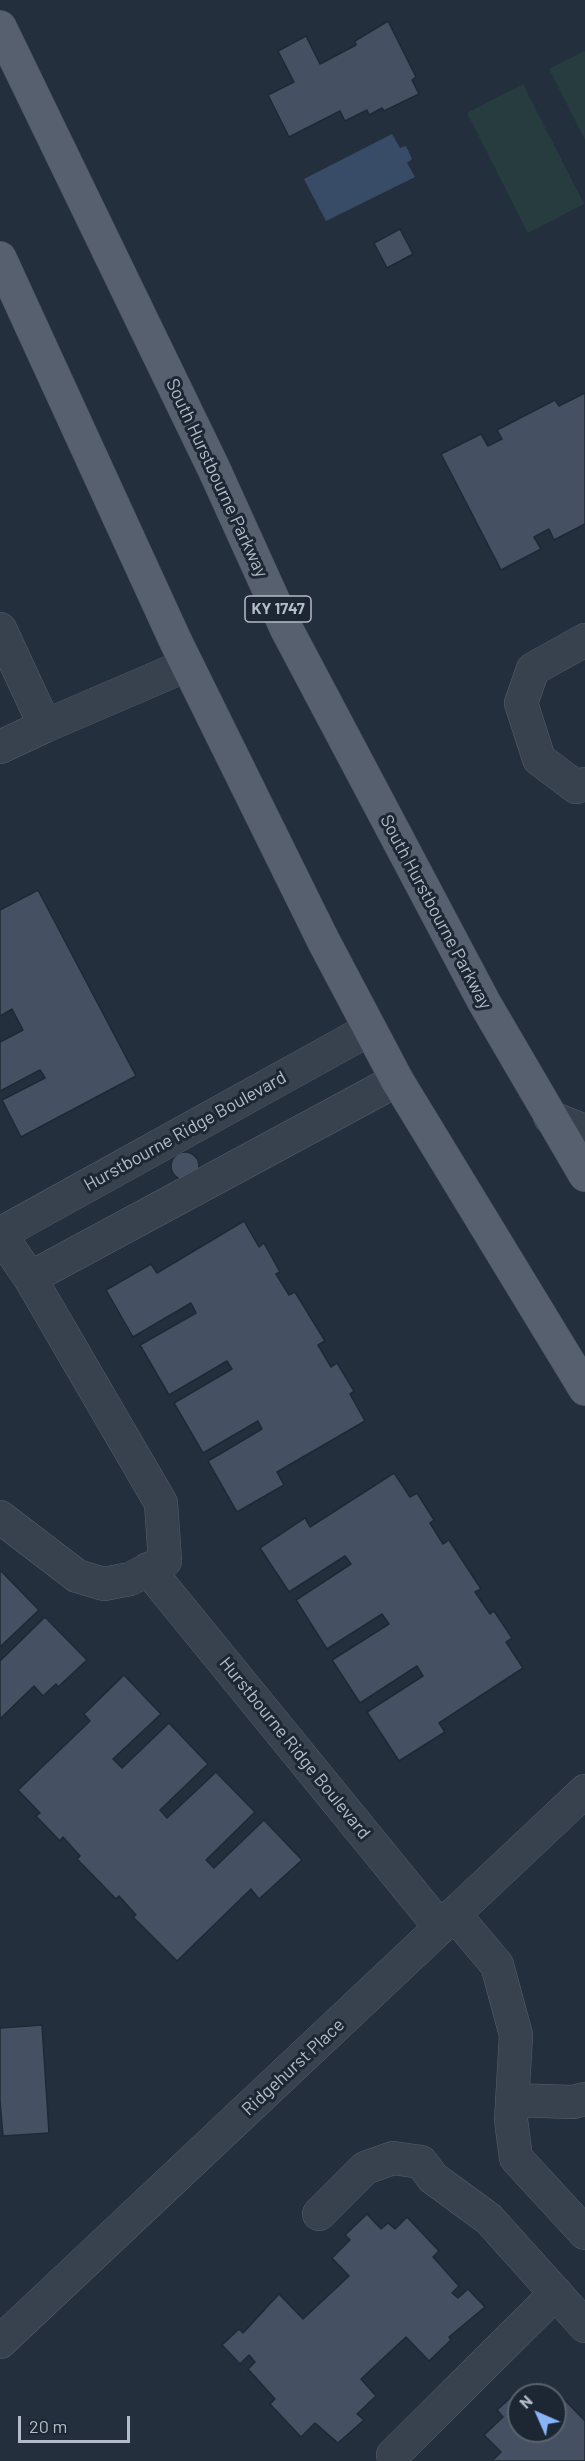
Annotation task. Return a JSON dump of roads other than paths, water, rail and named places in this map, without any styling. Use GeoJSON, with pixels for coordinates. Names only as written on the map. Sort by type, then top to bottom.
{"type":"FeatureCollection","features":[{"type":"Feature","properties":{"kind":"main road","name":"South Hurstbourne Parkway"},"geometry":{"type":"LineString","coordinates":[[0,27],[214,469],[286,628],[478,992],[585,1175]]}},
{"type":"Feature","properties":{"kind":"main road"},"geometry":{"type":"LineString","coordinates":[[0,258],[187,665],[370,1029],[397,1080],[585,1389]]}},
{"type":"Feature","properties":{"kind":"street"},"geometry":{"type":"LineString","coordinates":[[0,628],[45,726]]}},
{"type":"Feature","properties":{"kind":"street"},"geometry":{"type":"LineString","coordinates":[[585,640],[533,669],[521,703],[539,759],[576,787],[585,784]]}},
{"type":"Feature","properties":{"kind":"street"},"geometry":{"type":"LineString","coordinates":[[0,747],[187,665]]}},
{"type":"Feature","properties":{"kind":"street","name":"Hurstbourne Ridge Boulevard"},"geometry":{"type":"LineString","coordinates":[[0,1517],[77,1576],[104,1584],[130,1579],[165,1561],[161,1503],[30,1278],[0,1234],[370,1029]]}},
{"type":"Feature","properties":{"kind":"street"},"geometry":{"type":"LineString","coordinates":[[30,1278],[397,1080]]}},
{"type":"Feature","properties":{"kind":"street"},"geometry":{"type":"LineString","coordinates":[[550,1118],[585,1131]]}},
{"type":"Feature","properties":{"kind":"street","name":"Hurstbourne Ridge Boulevard"},"geometry":{"type":"LineString","coordinates":[[148,1569],[447,1921],[497,1965],[516,2035],[511,2120],[516,2158],[585,2234]]}},
{"type":"Feature","properties":{"kind":"street","name":"Ridgehurst Place"},"geometry":{"type":"LineString","coordinates":[[0,2342],[585,1791]]}},
{"type":"Feature","properties":{"kind":"street"},"geometry":{"type":"LineString","coordinates":[[512,2100],[573,2102],[585,2099]]}},
{"type":"Feature","properties":{"kind":"street"},"geometry":{"type":"LineString","coordinates":[[319,2214],[365,2168],[393,2158],[421,2162],[433,2178],[489,2219],[585,2326]]}},
{"type":"Feature","properties":{"kind":"street"},"geometry":{"type":"LineString","coordinates":[[393,2455],[556,2294]]}},
{"type":"Feature","properties":{"kind":"water"},"geometry":{"type":"Polygon","coordinates":[[[392,134],[400,148],[406,146],[412,159],[407,163],[415,177],[326,221],[304,179],[392,134]]]}}]}
